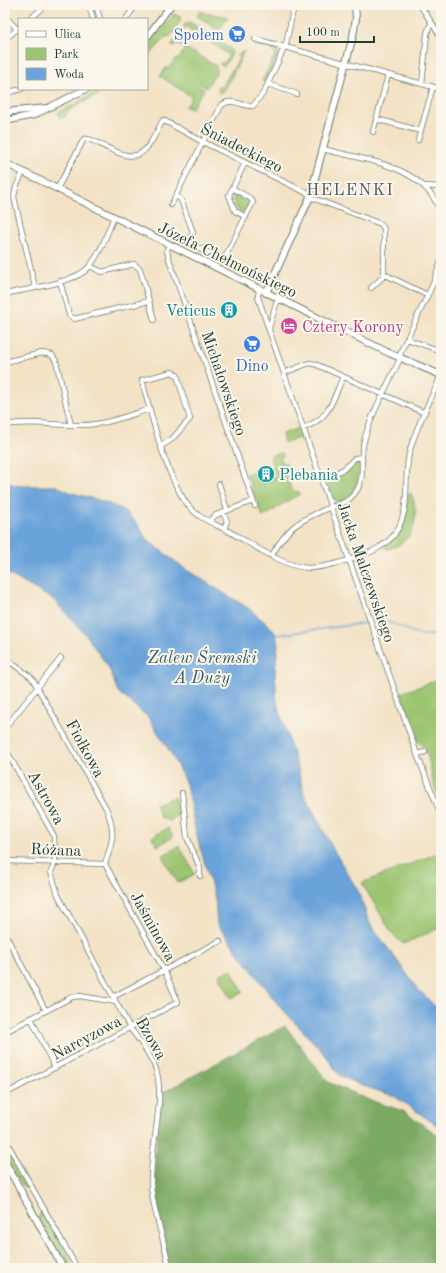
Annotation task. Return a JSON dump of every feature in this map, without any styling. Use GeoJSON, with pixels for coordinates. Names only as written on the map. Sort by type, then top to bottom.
{"type":"FeatureCollection","features":[{"type":"Feature","properties":{"kind":"street"},"geometry":{"type":"LineString","coordinates":[[31,18],[46,5]]}},
{"type":"Feature","properties":{"kind":"street"},"geometry":{"type":"LineString","coordinates":[[89,5],[93,18]]}},
{"type":"Feature","properties":{"kind":"street"},"geometry":{"type":"LineString","coordinates":[[96,5],[100,18]]}},
{"type":"Feature","properties":{"kind":"street"},"geometry":{"type":"LineString","coordinates":[[127,18],[136,5]]}},
{"type":"Feature","properties":{"kind":"street"},"geometry":{"type":"LineString","coordinates":[[148,36],[171,5]]}},
{"type":"Feature","properties":{"kind":"street"},"geometry":{"type":"LineString","coordinates":[[171,205],[223,104],[231,101],[253,106],[259,100],[285,47],[294,5]]}},
{"type":"Feature","properties":{"kind":"street"},"geometry":{"type":"LineString","coordinates":[[266,292],[310,196],[355,28],[355,5]]}},
{"type":"Feature","properties":{"kind":"street"},"geometry":{"type":"LineString","coordinates":[[420,5],[441,37]]}},
{"type":"Feature","properties":{"kind":"street"},"geometry":{"type":"LineString","coordinates":[[5,16],[18,29],[5,39]]}},
{"type":"Feature","properties":{"kind":"street"},"geometry":{"type":"LineString","coordinates":[[422,84],[427,34],[429,27],[432,24]]}},
{"type":"Feature","properties":{"kind":"street"},"geometry":{"type":"LineString","coordinates":[[255,39],[441,89]]}},
{"type":"Feature","properties":{"kind":"street"},"geometry":{"type":"LineString","coordinates":[[373,132],[388,75]]}},
{"type":"Feature","properties":{"kind":"street"},"geometry":{"type":"LineString","coordinates":[[268,84],[297,94]]}},
{"type":"Feature","properties":{"kind":"street"},"geometry":{"type":"LineString","coordinates":[[418,140],[433,87]]}},
{"type":"Feature","properties":{"kind":"street"},"geometry":{"type":"LineString","coordinates":[[5,93],[18,90]]}},
{"type":"Feature","properties":{"kind":"street"},"geometry":{"type":"LineString","coordinates":[[5,121],[34,115],[84,90]]}},
{"type":"Feature","properties":{"kind":"street"},"geometry":{"type":"LineString","coordinates":[[5,112],[49,108]]}},
{"type":"Feature","properties":{"kind":"street","name":"Śniadeckiego"},"geometry":{"type":"LineString","coordinates":[[57,188],[84,139],[90,139],[121,155],[133,155],[149,146],[163,120],[310,196],[381,224],[384,232],[383,268],[385,275]]}},
{"type":"Feature","properties":{"kind":"street"},"geometry":{"type":"LineString","coordinates":[[376,120],[421,131]]}},
{"type":"Feature","properties":{"kind":"street"},"geometry":{"type":"LineString","coordinates":[[323,149],[393,168],[408,175],[425,186],[441,213]]}},
{"type":"Feature","properties":{"kind":"street","name":"Józefa Chełmońskiego"},"geometry":{"type":"LineString","coordinates":[[5,163],[399,358],[441,375]]}},
{"type":"Feature","properties":{"kind":"street"},"geometry":{"type":"LineString","coordinates":[[245,163],[229,196],[234,209],[246,217]]}},
{"type":"Feature","properties":{"kind":"street"},"geometry":{"type":"LineString","coordinates":[[23,172],[15,189],[14,197],[35,287]]}},
{"type":"Feature","properties":{"kind":"street"},"geometry":{"type":"LineString","coordinates":[[425,186],[441,187]]}},
{"type":"Feature","properties":{"kind":"street"},"geometry":{"type":"LineString","coordinates":[[180,239],[220,258],[224,258],[253,201],[232,188]]}},
{"type":"Feature","properties":{"kind":"street"},"geometry":{"type":"LineString","coordinates":[[176,195],[182,202],[193,232],[189,243]]}},
{"type":"Feature","properties":{"kind":"street"},"geometry":{"type":"LineString","coordinates":[[5,294],[76,277],[90,266],[114,217]]}},
{"type":"Feature","properties":{"kind":"street","name":"Michałowskiego"},"geometry":{"type":"LineString","coordinates":[[169,244],[167,250],[168,256],[255,506]]}},
{"type":"Feature","properties":{"kind":"street"},"geometry":{"type":"LineString","coordinates":[[272,555],[284,535],[292,526],[347,500],[357,490],[361,481],[362,457],[367,432],[441,261]]}},
{"type":"Feature","properties":{"kind":"street"},"geometry":{"type":"LineString","coordinates":[[90,266],[100,272],[134,264],[140,269],[154,320]]}},
{"type":"Feature","properties":{"kind":"street"},"geometry":{"type":"LineString","coordinates":[[371,288],[385,275],[427,295]]}},
{"type":"Feature","properties":{"kind":"street"},"geometry":{"type":"LineString","coordinates":[[60,281],[69,315],[74,319],[149,301]]}},
{"type":"Feature","properties":{"kind":"street","name":"Jacka Malczewskiego"},"geometry":{"type":"LineString","coordinates":[[259,289],[258,297],[284,374],[417,754],[441,815]]}},
{"type":"Feature","properties":{"kind":"street"},"geometry":{"type":"LineString","coordinates":[[269,330],[278,298]]}},
{"type":"Feature","properties":{"kind":"street"},"geometry":{"type":"LineString","coordinates":[[407,339],[441,351]]}},
{"type":"Feature","properties":{"kind":"street"},"geometry":{"type":"LineString","coordinates":[[5,362],[45,352],[54,356],[71,425]]}},
{"type":"Feature","properties":{"kind":"street"},"geometry":{"type":"LineString","coordinates":[[284,374],[311,363],[425,413]]}},
{"type":"Feature","properties":{"kind":"street"},"geometry":{"type":"LineString","coordinates":[[161,446],[171,440],[189,421],[176,374],[172,372],[142,380],[161,446],[175,483],[185,501],[194,512],[272,555],[292,564],[309,568],[349,560],[378,549],[391,538],[399,526],[405,509],[409,452],[441,375]]}},
{"type":"Feature","properties":{"kind":"street"},"geometry":{"type":"LineString","coordinates":[[303,428],[316,423],[324,416],[343,377]]}},
{"type":"Feature","properties":{"kind":"street"},"geometry":{"type":"LineString","coordinates":[[5,425],[31,422],[71,425],[109,422],[150,409]]}},
{"type":"Feature","properties":{"kind":"street"},"geometry":{"type":"LineString","coordinates":[[321,480],[347,467],[355,458],[362,457]]}},
{"type":"Feature","properties":{"kind":"street"},"geometry":{"type":"LineString","coordinates":[[219,484],[226,521],[224,529]]}},
{"type":"Feature","properties":{"kind":"street"},"geometry":{"type":"LineString","coordinates":[[209,521],[216,515],[253,501]]}},
{"type":"Feature","properties":{"kind":"street","name":"Fiołkowa"},"geometry":{"type":"LineString","coordinates":[[5,658],[32,678],[110,818],[113,834],[112,844],[105,864]]}},
{"type":"Feature","properties":{"kind":"street"},"geometry":{"type":"LineString","coordinates":[[5,728],[61,658]]}},
{"type":"Feature","properties":{"kind":"street","name":"Astrowa"},"geometry":{"type":"LineString","coordinates":[[5,748],[54,836],[55,862]]}},
{"type":"Feature","properties":{"kind":"street"},"geometry":{"type":"LineString","coordinates":[[417,754],[425,752]]}},
{"type":"Feature","properties":{"kind":"street"},"geometry":{"type":"LineString","coordinates":[[182,793],[187,837],[200,868],[200,876]]}},
{"type":"Feature","properties":{"kind":"street","name":"Różana"},"geometry":{"type":"LineString","coordinates":[[5,861],[105,864]]}},
{"type":"Feature","properties":{"kind":"street","name":"Bzowa"},"geometry":{"type":"LineString","coordinates":[[55,862],[51,872],[53,885],[130,1028],[151,1058],[158,1080],[151,1184],[154,1208],[169,1268]]}},
{"type":"Feature","properties":{"kind":"street","name":"Jaśminowa"},"geometry":{"type":"LineString","coordinates":[[105,864],[164,970],[178,1002]]}},
{"type":"Feature","properties":{"kind":"street"},"geometry":{"type":"LineString","coordinates":[[5,934],[46,1011]]}},
{"type":"Feature","properties":{"kind":"street"},"geometry":{"type":"LineString","coordinates":[[5,1032],[72,997],[80,996],[115,1000],[164,970],[220,941]]}},
{"type":"Feature","properties":{"kind":"street","name":"Narcyzowa"},"geometry":{"type":"LineString","coordinates":[[5,1094],[178,1002]]}},
{"type":"Feature","properties":{"kind":"street"},"geometry":{"type":"LineString","coordinates":[[31,1018],[55,1068]]}},
{"type":"Feature","properties":{"kind":"street"},"geometry":{"type":"LineString","coordinates":[[5,1139],[77,1268]]}},
{"type":"Feature","properties":{"kind":"street"},"geometry":{"type":"LineString","coordinates":[[5,1162],[63,1268]]}},
{"type":"Feature","properties":{"kind":"green space"},"geometry":{"type":"Polygon","coordinates":[[[200,11],[209,15],[209,13],[228,17],[219,31],[197,16],[200,11]]]}},
{"type":"Feature","properties":{"kind":"green space"},"geometry":{"type":"Polygon","coordinates":[[[174,14],[182,18],[170,37],[166,37],[148,57],[148,47],[174,14]]]}},
{"type":"Feature","properties":{"kind":"green space"},"geometry":{"type":"Polygon","coordinates":[[[190,22],[230,49],[232,54],[224,66],[219,64],[221,62],[224,63],[229,55],[185,26],[180,35],[184,38],[183,41],[177,37],[186,23],[190,22]]]}},
{"type":"Feature","properties":{"kind":"green space"},"geometry":{"type":"Polygon","coordinates":[[[174,41],[216,66],[216,73],[206,88],[200,84],[198,86],[204,90],[191,109],[184,106],[187,106],[192,97],[160,76],[166,68],[169,68],[175,59],[178,60],[185,49],[176,43],[173,47],[174,41]]]}},
{"type":"Feature","properties":{"kind":"green space"},"geometry":{"type":"Polygon","coordinates":[[[257,42],[276,47],[279,52],[267,81],[264,82],[262,81],[276,53],[272,51],[272,49],[253,45],[257,42]]]}},
{"type":"Feature","properties":{"kind":"green space"},"geometry":{"type":"Polygon","coordinates":[[[244,51],[225,90],[219,93],[218,87],[221,87],[240,58],[237,56],[244,51]]]}},
{"type":"Feature","properties":{"kind":"green space"},"geometry":{"type":"Polygon","coordinates":[[[97,90],[106,90],[68,111],[65,118],[60,118],[58,112],[75,104],[97,90]]]}},
{"type":"Feature","properties":{"kind":"green space"},"geometry":{"type":"Polygon","coordinates":[[[233,193],[250,201],[245,213],[238,210],[232,196],[233,193]]]}},
{"type":"Feature","properties":{"kind":"green space"},"geometry":{"type":"Polygon","coordinates":[[[298,428],[302,440],[300,441],[299,438],[284,443],[282,434],[298,428]]]}},
{"type":"Feature","properties":{"kind":"green space"},"geometry":{"type":"Polygon","coordinates":[[[282,453],[283,456],[280,457],[283,464],[286,463],[287,465],[283,466],[292,491],[299,492],[300,494],[263,517],[246,474],[259,469],[260,480],[264,483],[274,480],[273,477],[276,476],[270,457],[272,455],[282,453]]]}},
{"type":"Feature","properties":{"kind":"green space"},"geometry":{"type":"Polygon","coordinates":[[[356,461],[359,464],[358,476],[353,491],[345,499],[339,502],[334,500],[328,487],[329,482],[356,461]]]}},
{"type":"Feature","properties":{"kind":"green space"},"geometry":{"type":"Polygon","coordinates":[[[411,493],[415,511],[413,528],[404,542],[386,549],[385,548],[399,530],[406,510],[408,494],[411,493]]]}},
{"type":"Feature","properties":{"kind":"green space"},"geometry":{"type":"Polygon","coordinates":[[[441,679],[441,803],[433,781],[427,753],[422,744],[418,741],[401,693],[441,679]]]}},
{"type":"Feature","properties":{"kind":"green space"},"geometry":{"type":"Polygon","coordinates":[[[174,797],[179,814],[170,821],[161,818],[155,804],[174,797]]]}},
{"type":"Feature","properties":{"kind":"green space"},"geometry":{"type":"Polygon","coordinates":[[[168,828],[173,837],[157,846],[152,837],[168,828]]]}},
{"type":"Feature","properties":{"kind":"green space"},"geometry":{"type":"Polygon","coordinates":[[[179,846],[195,874],[178,883],[162,856],[179,846]]]}},
{"type":"Feature","properties":{"kind":"green space"},"geometry":{"type":"Polygon","coordinates":[[[441,852],[441,931],[437,929],[403,944],[391,932],[362,883],[441,852]]]}},
{"type":"Feature","properties":{"kind":"green space"},"geometry":{"type":"Polygon","coordinates":[[[231,969],[243,992],[231,998],[219,975],[231,969]]]}},
{"type":"Feature","properties":{"kind":"green space"},"geometry":{"type":"Polygon","coordinates":[[[285,1026],[328,1082],[369,1100],[403,1111],[441,1137],[441,1268],[169,1268],[156,1198],[155,1154],[162,1093],[285,1026]]]}},
{"type":"Feature","properties":{"kind":"green space"},"geometry":{"type":"Polygon","coordinates":[[[6,1145],[28,1184],[26,1188],[15,1175],[9,1162],[6,1145]]]}},
{"type":"Feature","properties":{"kind":"green space"},"geometry":{"type":"Polygon","coordinates":[[[44,1212],[70,1259],[70,1266],[65,1265],[39,1219],[39,1215],[44,1212]]]}},
{"type":"Feature","properties":{"kind":"water","name":"Zalew Śremski A Duży"},"geometry":{"type":"Polygon","coordinates":[[[5,482],[20,486],[56,486],[72,493],[99,500],[124,510],[137,523],[147,540],[188,571],[248,608],[274,630],[278,643],[275,673],[277,703],[298,769],[304,794],[333,849],[358,891],[370,924],[418,989],[441,1012],[441,1126],[438,1126],[394,1096],[360,1085],[339,1075],[327,1057],[275,1001],[217,924],[215,898],[197,837],[186,784],[172,755],[148,717],[118,692],[109,668],[86,635],[54,600],[5,572],[5,482]]]}},
{"type":"Feature","properties":{"kind":"waterway"},"geometry":{"type":"LineString","coordinates":[[377,622],[393,624],[418,634],[433,634],[441,630]]}},
{"type":"Feature","properties":{"kind":"waterway"},"geometry":{"type":"LineString","coordinates":[[276,635],[366,623]]}},
{"type":"Feature","properties":{"kind":"place","name":"Społem"},"geometry":{"type":"Point","coordinates":[237,34]}},
{"type":"Feature","properties":{"kind":"place","name":"Veticus"},"geometry":{"type":"Point","coordinates":[229,310]}},
{"type":"Feature","properties":{"kind":"place","name":"Cztery Korony"},"geometry":{"type":"Point","coordinates":[289,326]}},
{"type":"Feature","properties":{"kind":"place","name":"Dino"},"geometry":{"type":"Point","coordinates":[252,344]}},
{"type":"Feature","properties":{"kind":"place","name":"Plebania"},"geometry":{"type":"Point","coordinates":[266,474]}},
{"type":"Feature","properties":{"kind":"district","name":"HELENKI"},"geometry":{"type":"Point","coordinates":[350,189]}}]}
